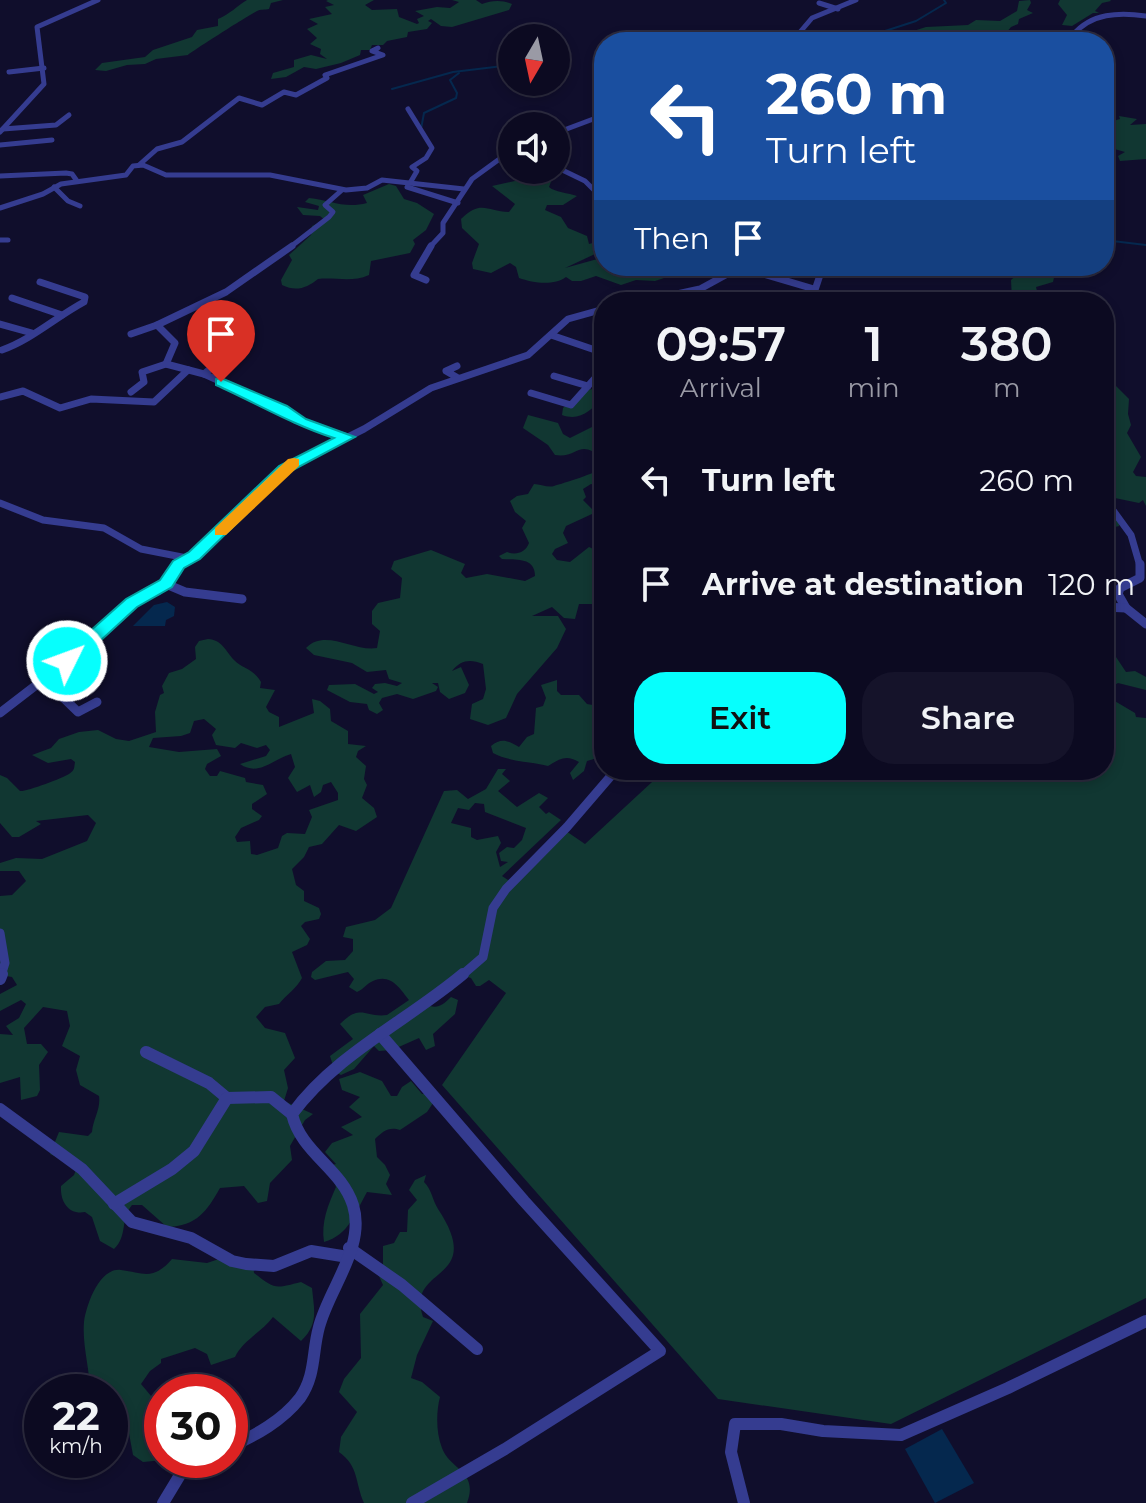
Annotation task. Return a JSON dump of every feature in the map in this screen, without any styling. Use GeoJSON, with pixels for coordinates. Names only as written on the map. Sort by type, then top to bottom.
{"type":"FeatureCollection","features":[{"type":"Feature","properties":{"kind":"street"},"geometry":{"type":"LineString","coordinates":[[1,130],[41,89],[44,68],[37,27],[98,0]]}},
{"type":"Feature","properties":{"kind":"street"},"geometry":{"type":"LineString","coordinates":[[799,32],[807,20],[856,0]]}},
{"type":"Feature","properties":{"kind":"street"},"geometry":{"type":"LineString","coordinates":[[819,3],[838,9]]}},
{"type":"Feature","properties":{"kind":"street"},"geometry":{"type":"LineString","coordinates":[[1075,32],[1105,16],[1119,13],[1146,16]]}},
{"type":"Feature","properties":{"kind":"street"},"geometry":{"type":"LineString","coordinates":[[139,165],[157,149],[182,142],[239,98],[262,105],[284,92],[296,95],[327,78],[325,75],[383,55],[372,51],[378,48]]}},
{"type":"Feature","properties":{"kind":"street"},"geometry":{"type":"LineString","coordinates":[[9,72],[44,68]]}},
{"type":"Feature","properties":{"kind":"street"},"geometry":{"type":"LineString","coordinates":[[408,109],[432,148],[426,158],[412,167],[417,171],[410,183]]}},
{"type":"Feature","properties":{"kind":"street"},"geometry":{"type":"LineString","coordinates":[[1,130],[56,125],[69,115]]}},
{"type":"Feature","properties":{"kind":"street"},"geometry":{"type":"LineString","coordinates":[[570,128],[594,119]]}},
{"type":"Feature","properties":{"kind":"street"},"geometry":{"type":"LineString","coordinates":[[0,145],[52,140]]}},
{"type":"Feature","properties":{"kind":"street"},"geometry":{"type":"LineString","coordinates":[[426,280],[415,276],[428,247],[443,233],[443,223],[452,216],[464,189],[483,168],[498,163]]}},
{"type":"Feature","properties":{"kind":"street"},"geometry":{"type":"LineString","coordinates":[[0,208],[43,194],[54,187],[120,176],[139,165],[166,175],[270,175],[342,190],[367,188],[380,180],[458,203]]}},
{"type":"Feature","properties":{"kind":"street"},"geometry":{"type":"LineString","coordinates":[[0,176],[66,173],[72,174],[77,181]]}},
{"type":"Feature","properties":{"kind":"street"},"geometry":{"type":"LineString","coordinates":[[570,175],[593,187]]}},
{"type":"Feature","properties":{"kind":"street"},"geometry":{"type":"LineString","coordinates":[[401,184],[464,189]]}},
{"type":"Feature","properties":{"kind":"street"},"geometry":{"type":"LineString","coordinates":[[54,187],[68,201],[80,206]]}},
{"type":"Feature","properties":{"kind":"street"},"geometry":{"type":"LineString","coordinates":[[131,334],[206,305],[268,265],[329,217],[333,212],[325,205],[327,200],[342,190]]}},
{"type":"Feature","properties":{"kind":"street"},"geometry":{"type":"LineString","coordinates":[[686,292],[700,289],[715,276]]}},
{"type":"Feature","properties":{"kind":"street"},"geometry":{"type":"LineString","coordinates":[[773,276],[814,289]]}},
{"type":"Feature","properties":{"kind":"street"},"geometry":{"type":"LineString","coordinates":[[813,292],[819,276]]}},
{"type":"Feature","properties":{"kind":"street"},"geometry":{"type":"LineString","coordinates":[[1,350],[84,302],[85,297],[40,282]]}},
{"type":"Feature","properties":{"kind":"street"},"geometry":{"type":"LineString","coordinates":[[12,298],[62,315]]}},
{"type":"Feature","properties":{"kind":"street"},"geometry":{"type":"LineString","coordinates":[[0,713],[83,649],[132,603],[166,584],[178,564],[194,555],[284,469],[318,449],[348,437],[422,392],[528,355],[568,319],[594,312]]}},
{"type":"Feature","properties":{"kind":"street"},"geometry":{"type":"LineString","coordinates":[[204,374],[242,343],[223,322]]}},
{"type":"Feature","properties":{"kind":"street"},"geometry":{"type":"LineString","coordinates":[[0,324],[32,333]]}},
{"type":"Feature","properties":{"kind":"street"},"geometry":{"type":"LineString","coordinates":[[157,325],[175,343],[166,364]]}},
{"type":"Feature","properties":{"kind":"street"},"geometry":{"type":"LineString","coordinates":[[551,335],[594,350]]}},
{"type":"Feature","properties":{"kind":"street"},"geometry":{"type":"LineString","coordinates":[[131,392],[144,382],[142,372],[166,364],[204,374],[282,409],[300,422],[348,437]]}},
{"type":"Feature","properties":{"kind":"street"},"geometry":{"type":"LineString","coordinates":[[457,366],[446,371],[458,378]]}},
{"type":"Feature","properties":{"kind":"street"},"geometry":{"type":"LineString","coordinates":[[0,397],[23,391],[60,408],[91,399],[154,402],[188,370]]}},
{"type":"Feature","properties":{"kind":"street"},"geometry":{"type":"LineString","coordinates":[[554,376],[588,386]]}},
{"type":"Feature","properties":{"kind":"street"},"geometry":{"type":"LineString","coordinates":[[531,393],[571,405],[594,379]]}},
{"type":"Feature","properties":{"kind":"street"},"geometry":{"type":"LineString","coordinates":[[0,503],[43,520],[111,530],[141,549],[187,558]]}},
{"type":"Feature","properties":{"kind":"street"},"geometry":{"type":"LineString","coordinates":[[1114,513],[1137,547],[1140,578],[1118,590],[1126,608],[1146,624]]}},
{"type":"Feature","properties":{"kind":"street"},"geometry":{"type":"LineString","coordinates":[[166,584],[185,592],[242,599]]}},
{"type":"Feature","properties":{"kind":"street"},"geometry":{"type":"LineString","coordinates":[[1114,607],[1126,608]]}},
{"type":"Feature","properties":{"kind":"street"},"geometry":{"type":"LineString","coordinates":[[44,679],[78,712],[97,702]]}},
{"type":"Feature","properties":{"kind":"street"},"geometry":{"type":"LineString","coordinates":[[292,1114],[309,1091],[380,1034],[430,1002],[483,957],[493,908],[506,889],[560,835],[607,780]]}},
{"type":"Feature","properties":{"kind":"street"},"geometry":{"type":"LineString","coordinates":[[0,933],[5,963],[0,979]]}},
{"type":"Feature","properties":{"kind":"street"},"geometry":{"type":"LineString","coordinates":[[380,1034],[524,1201],[660,1351],[494,1456],[412,1503]]}},
{"type":"Feature","properties":{"kind":"street"},"geometry":{"type":"LineString","coordinates":[[146,1052],[216,1085],[227,1098]]}},
{"type":"Feature","properties":{"kind":"street"},"geometry":{"type":"LineString","coordinates":[[227,1098],[275,1097],[285,1102],[292,1114],[295,1132],[348,1192],[355,1218],[348,1252],[318,1326],[314,1370],[305,1390],[290,1409],[248,1438]]}},
{"type":"Feature","properties":{"kind":"street"},"geometry":{"type":"LineString","coordinates":[[114,1204],[172,1169],[194,1151],[227,1098]]}},
{"type":"Feature","properties":{"kind":"street"},"geometry":{"type":"LineString","coordinates":[[0,1109],[82,1169],[132,1222],[191,1238],[232,1261],[246,1264],[274,1266],[311,1251],[348,1252],[411,1291],[477,1349]]}},
{"type":"Feature","properties":{"kind":"street"},"geometry":{"type":"LineString","coordinates":[[744,1503],[731,1446],[730,1431],[735,1424],[781,1424],[823,1431],[901,1435],[1008,1388],[1146,1321]]}},
{"type":"Feature","properties":{"kind":"street"},"geometry":{"type":"LineString","coordinates":[[163,1503],[178,1478]]}},
{"type":"Feature","properties":{"kind":"green space"},"geometry":{"type":"Polygon","coordinates":[[[247,0],[283,0],[271,3],[269,9],[252,14],[188,55],[106,71],[95,70],[102,63],[145,57],[153,50],[192,37],[197,30],[218,26],[218,19],[247,0]]]}},
{"type":"Feature","properties":{"kind":"green space"},"geometry":{"type":"Polygon","coordinates":[[[328,0],[374,0],[365,5],[372,10],[397,9],[399,17],[417,24],[417,19],[424,16],[415,11],[450,8],[459,2],[452,0],[512,4],[509,10],[452,27],[441,26],[431,19],[428,21],[432,23],[427,29],[408,32],[407,37],[387,41],[383,45],[372,45],[370,50],[361,50],[360,55],[341,63],[316,69],[304,67],[286,77],[271,79],[273,73],[294,67],[294,60],[311,55],[327,59],[320,54],[321,49],[310,44],[317,38],[307,29],[318,24],[309,19],[332,14],[325,7],[334,5],[328,0]]]}},
{"type":"Feature","properties":{"kind":"green space"},"geometry":{"type":"Polygon","coordinates":[[[1030,0],[1027,10],[1033,13],[1019,19],[1018,24],[1007,32],[910,32],[926,27],[968,25],[976,20],[1000,21],[1017,11],[1019,1],[1030,0]]]}},
{"type":"Feature","properties":{"kind":"green space"},"geometry":{"type":"Polygon","coordinates":[[[1060,0],[1111,1],[1102,3],[1095,11],[1099,13],[1093,13],[1072,26],[1062,25],[1067,15],[1058,4],[1060,0]]]}},
{"type":"Feature","properties":{"kind":"green space"},"geometry":{"type":"Polygon","coordinates":[[[1119,116],[1137,119],[1130,125],[1146,124],[1146,159],[1120,161],[1118,156],[1125,152],[1114,149],[1114,122],[1120,119],[1119,116]]]}},
{"type":"Feature","properties":{"kind":"green space"},"geometry":{"type":"Polygon","coordinates":[[[389,184],[396,186],[404,199],[434,214],[426,230],[413,240],[415,244],[410,253],[371,261],[369,275],[362,277],[318,279],[297,289],[282,285],[281,280],[292,260],[289,255],[311,235],[312,226],[325,220],[320,216],[303,215],[297,207],[318,210],[319,206],[305,202],[309,198],[344,205],[367,203],[363,195],[389,184]]]}},
{"type":"Feature","properties":{"kind":"green space"},"geometry":{"type":"Polygon","coordinates":[[[550,184],[551,189],[577,196],[563,205],[547,205],[545,210],[561,217],[568,228],[587,236],[589,244],[594,243],[594,254],[565,268],[594,260],[596,276],[581,281],[566,277],[543,283],[519,278],[516,267],[510,263],[491,273],[473,269],[479,244],[462,228],[461,219],[474,209],[509,212],[515,204],[492,186],[550,184]]]}},
{"type":"Feature","properties":{"kind":"green space"},"geometry":{"type":"Polygon","coordinates":[[[596,276],[670,276],[655,281],[636,280],[621,285],[596,276]]]}},
{"type":"Feature","properties":{"kind":"green space"},"geometry":{"type":"Polygon","coordinates":[[[1015,276],[1054,276],[1053,282],[1036,287],[1037,292],[1012,292],[1011,280],[1015,276]]]}},
{"type":"Feature","properties":{"kind":"green space"},"geometry":{"type":"Polygon","coordinates":[[[1114,384],[1129,399],[1131,425],[1127,433],[1141,457],[1133,472],[1136,476],[1146,477],[1146,506],[1143,500],[1139,503],[1114,498],[1114,384]]]}},
{"type":"Feature","properties":{"kind":"green space"},"geometry":{"type":"Polygon","coordinates":[[[594,389],[594,406],[575,417],[562,415],[563,408],[583,390],[594,389]]]}},
{"type":"Feature","properties":{"kind":"green space"},"geometry":{"type":"Polygon","coordinates":[[[528,415],[558,423],[563,434],[570,438],[594,426],[594,452],[583,449],[555,455],[548,445],[523,428],[528,415]]]}},
{"type":"Feature","properties":{"kind":"green space"},"geometry":{"type":"Polygon","coordinates":[[[594,472],[594,485],[583,489],[586,497],[583,500],[593,510],[592,514],[566,526],[563,533],[568,543],[555,549],[552,554],[557,560],[570,562],[589,547],[594,549],[594,604],[579,604],[575,619],[564,618],[552,607],[532,616],[558,616],[566,629],[557,648],[517,694],[506,718],[488,725],[470,719],[472,704],[483,699],[486,689],[483,664],[474,661],[462,663],[452,671],[461,667],[469,685],[465,693],[449,699],[440,692],[438,683],[432,683],[438,687],[436,691],[413,699],[397,694],[382,698],[379,703],[383,710],[377,714],[369,710],[367,704],[350,702],[327,690],[329,685],[355,684],[374,694],[378,692],[372,688],[375,684],[397,686],[402,683],[389,679],[386,670],[367,672],[352,663],[314,655],[306,648],[314,642],[331,640],[377,648],[380,631],[372,624],[372,611],[378,603],[400,598],[402,578],[391,569],[394,561],[431,550],[465,564],[461,573],[466,578],[487,574],[525,581],[535,576],[532,565],[499,556],[507,552],[520,552],[529,543],[522,528],[526,521],[515,512],[510,501],[528,494],[534,484],[549,487],[594,472]]]}},
{"type":"Feature","properties":{"kind":"green space"},"geometry":{"type":"Polygon","coordinates":[[[1114,505],[1121,520],[1119,526],[1114,527],[1114,505]]]}},
{"type":"Feature","properties":{"kind":"green space"},"geometry":{"type":"Polygon","coordinates":[[[199,641],[217,641],[234,660],[258,678],[260,688],[275,690],[266,707],[279,717],[279,727],[314,713],[312,699],[330,709],[331,721],[348,731],[348,744],[366,746],[358,751],[356,757],[366,766],[364,779],[367,785],[362,798],[374,808],[377,817],[356,831],[339,825],[322,844],[309,847],[292,869],[296,885],[304,891],[304,901],[319,908],[321,914],[319,919],[301,926],[310,939],[307,945],[292,952],[302,978],[300,982],[279,1004],[265,1007],[256,1017],[265,1028],[285,1033],[295,1058],[284,1070],[288,1088],[284,1101],[313,1114],[305,1120],[290,1146],[292,1160],[270,1183],[267,1201],[258,1203],[244,1186],[220,1188],[200,1216],[186,1224],[167,1227],[142,1205],[132,1205],[121,1239],[114,1249],[100,1241],[92,1217],[70,1209],[62,1197],[61,1186],[74,1175],[77,1167],[50,1154],[59,1132],[88,1136],[92,1132],[99,1105],[99,1096],[80,1085],[76,1070],[80,1056],[62,1046],[70,1026],[67,1011],[43,1007],[24,1028],[27,1044],[41,1044],[48,1052],[39,1065],[40,1090],[37,1096],[21,1100],[20,1077],[0,1083],[0,1034],[13,1035],[6,1026],[19,1018],[26,1004],[21,1000],[0,1011],[0,994],[17,985],[12,977],[0,975],[0,896],[12,895],[26,881],[19,871],[0,871],[0,863],[16,858],[42,859],[87,841],[96,823],[88,815],[36,821],[41,824],[19,837],[12,837],[0,823],[0,775],[20,791],[29,789],[73,770],[75,762],[71,759],[48,763],[32,755],[51,748],[59,739],[98,730],[116,739],[129,741],[156,732],[155,712],[160,695],[164,693],[162,686],[169,673],[182,669],[196,659],[195,647],[199,641]],[[204,719],[194,721],[190,733],[153,738],[149,747],[179,752],[217,749],[221,756],[207,764],[205,769],[210,776],[217,776],[220,771],[245,778],[246,782],[263,785],[267,794],[252,804],[252,809],[262,816],[241,828],[235,837],[237,842],[250,841],[251,854],[278,848],[282,836],[287,833],[305,834],[312,817],[309,810],[338,800],[338,793],[331,782],[323,785],[321,792],[314,797],[310,785],[297,792],[288,778],[295,767],[291,754],[260,768],[247,768],[240,764],[266,756],[270,750],[266,745],[257,748],[241,743],[235,748],[216,745],[212,735],[216,729],[204,719]]]}},
{"type":"Feature","properties":{"kind":"green space"},"geometry":{"type":"Polygon","coordinates":[[[1114,654],[1126,672],[1135,671],[1146,677],[1146,690],[1118,683],[1114,685],[1114,654]]]}},
{"type":"Feature","properties":{"kind":"green space"},"geometry":{"type":"Polygon","coordinates":[[[557,680],[557,691],[561,695],[579,695],[587,704],[594,705],[594,759],[587,761],[584,771],[573,780],[570,773],[579,762],[570,758],[548,766],[493,753],[491,746],[498,742],[505,741],[519,747],[534,734],[536,708],[543,706],[546,698],[541,685],[557,680]]]}},
{"type":"Feature","properties":{"kind":"green space"},"geometry":{"type":"Polygon","coordinates":[[[1114,701],[1135,713],[1136,717],[1146,718],[1146,1298],[891,1424],[718,1399],[442,1085],[506,993],[489,980],[476,986],[471,978],[464,976],[453,990],[422,1003],[438,1006],[451,997],[458,1000],[455,1014],[433,1034],[435,1046],[426,1050],[419,1038],[392,1050],[379,1051],[374,1046],[354,1069],[341,1075],[335,1072],[330,1056],[353,1039],[340,1024],[358,1013],[387,1015],[409,1000],[394,983],[385,979],[373,981],[357,992],[349,987],[354,979],[348,972],[315,980],[311,977],[312,972],[326,961],[345,960],[353,951],[353,939],[343,937],[346,927],[375,920],[391,908],[444,791],[457,790],[468,799],[486,789],[498,769],[506,769],[502,774],[510,781],[498,791],[517,807],[539,793],[548,798],[539,807],[546,814],[549,812],[561,820],[502,876],[508,880],[518,876],[563,829],[585,844],[654,780],[1114,780],[1114,701]],[[475,803],[469,810],[458,808],[451,823],[471,828],[471,837],[477,840],[498,836],[501,843],[496,852],[500,867],[508,862],[501,861],[499,853],[507,847],[514,848],[522,840],[526,828],[485,812],[484,804],[475,803]]]}},
{"type":"Feature","properties":{"kind":"green space"},"geometry":{"type":"Polygon","coordinates":[[[360,1072],[382,1081],[391,1096],[397,1096],[402,1087],[411,1081],[422,1094],[431,1093],[433,1103],[427,1112],[400,1130],[389,1129],[375,1139],[377,1157],[390,1175],[386,1184],[392,1195],[367,1192],[345,1229],[324,1242],[324,1221],[336,1187],[328,1166],[336,1164],[325,1152],[332,1143],[353,1135],[341,1127],[362,1117],[349,1107],[360,1097],[342,1090],[339,1079],[360,1072]]]}},
{"type":"Feature","properties":{"kind":"green space"},"geometry":{"type":"Polygon","coordinates":[[[426,1175],[424,1182],[451,1233],[454,1250],[450,1262],[425,1289],[420,1300],[423,1317],[433,1321],[417,1355],[411,1378],[422,1382],[440,1397],[437,1422],[440,1442],[446,1455],[466,1477],[470,1492],[467,1503],[364,1503],[353,1469],[339,1452],[341,1437],[357,1412],[339,1392],[344,1379],[361,1358],[360,1314],[383,1285],[379,1276],[383,1270],[383,1246],[394,1243],[400,1232],[407,1232],[408,1210],[417,1200],[409,1190],[415,1180],[426,1175]]]}},
{"type":"Feature","properties":{"kind":"green space"},"geometry":{"type":"Polygon","coordinates":[[[231,1255],[253,1261],[254,1273],[271,1285],[301,1282],[312,1288],[313,1323],[301,1341],[273,1317],[235,1357],[211,1365],[207,1354],[195,1348],[161,1359],[161,1363],[144,1374],[141,1384],[144,1388],[143,1462],[133,1455],[128,1428],[128,1374],[88,1374],[85,1315],[100,1281],[113,1271],[154,1273],[172,1259],[207,1263],[231,1255]]]}},
{"type":"Feature","properties":{"kind":"water"},"geometry":{"type":"Polygon","coordinates":[[[167,602],[175,607],[174,616],[166,620],[165,626],[133,626],[154,605],[167,602]]]}},
{"type":"Feature","properties":{"kind":"water"},"geometry":{"type":"Polygon","coordinates":[[[942,1429],[974,1483],[935,1503],[905,1449],[942,1429]]]}},
{"type":"Feature","properties":{"kind":"waterway"},"geometry":{"type":"LineString","coordinates":[[882,32],[916,21],[946,3],[944,0]]}},
{"type":"Feature","properties":{"kind":"waterway"},"geometry":{"type":"LineString","coordinates":[[392,89],[453,72],[498,67]]}},
{"type":"Feature","properties":{"kind":"waterway"},"geometry":{"type":"LineString","coordinates":[[421,129],[424,113],[456,98],[457,93],[450,80],[459,73]]}},
{"type":"Feature","properties":{"kind":"waterway"},"geometry":{"type":"LineString","coordinates":[[1114,241],[1146,245]]}},
{"type":"Feature","properties":{"kind":"slow traffic"},"geometry":{"type":"LineString","coordinates":[[220,531],[294,463]]}},
{"type":"Feature","properties":{"kind":"route"},"geometry":{"type":"LineString","coordinates":[[67,661],[132,603],[166,584],[178,564],[194,555],[250,505],[284,469],[318,449],[348,437],[300,422],[282,409],[221,382]]}}]}
